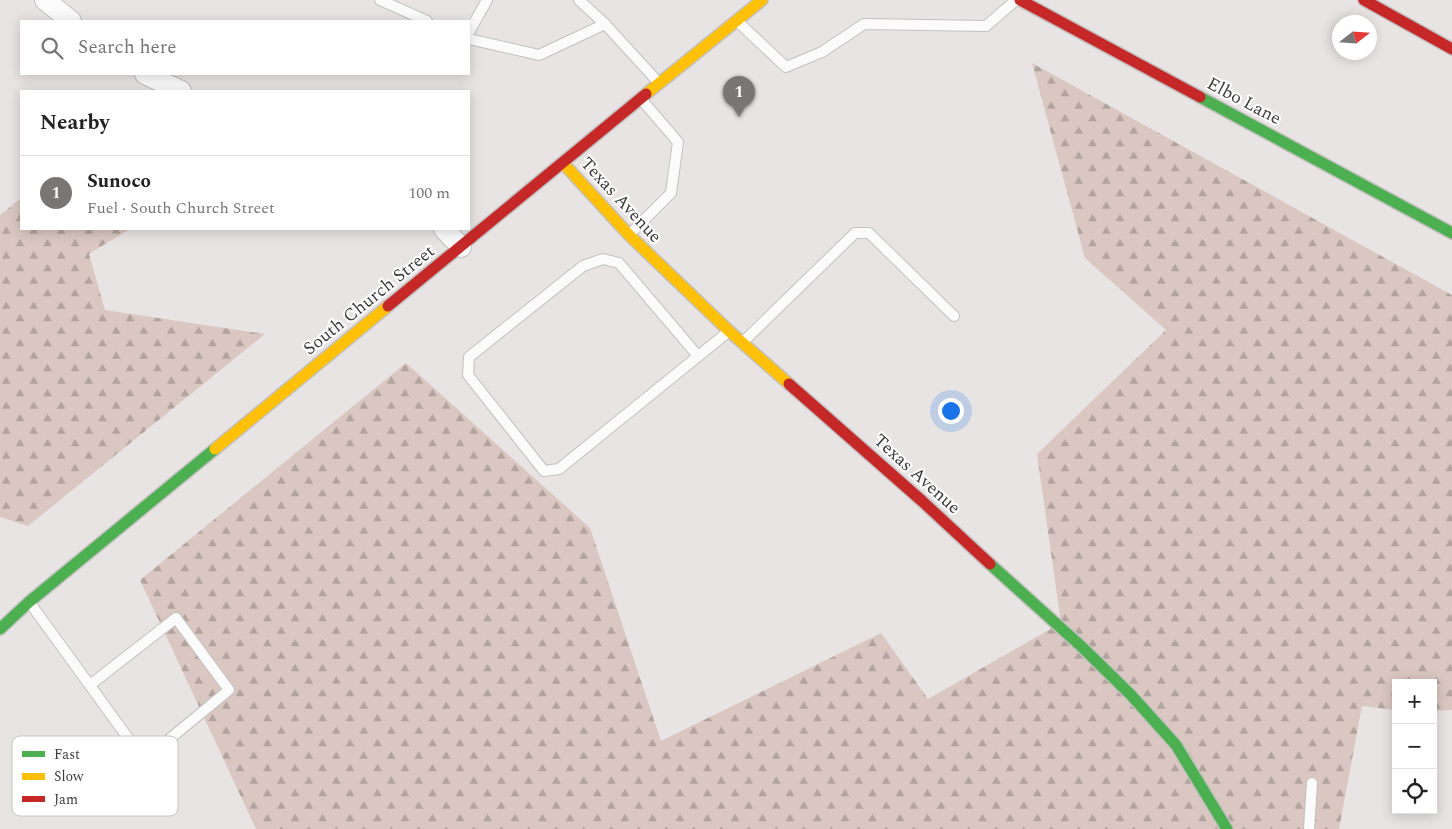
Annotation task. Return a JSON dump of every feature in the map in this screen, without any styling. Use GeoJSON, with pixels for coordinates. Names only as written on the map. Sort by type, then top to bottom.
{"type":"FeatureCollection","features":[{"type":"Feature","properties":{"kind":"main road","name":"South Church Street"},"geometry":{"type":"LineString","coordinates":[[0,628],[29,602],[640,98],[762,0]]}},
{"type":"Feature","properties":{"kind":"main road","name":"Elbo Lane"},"geometry":{"type":"LineString","coordinates":[[1018,0],[1452,233]]}},
{"type":"Feature","properties":{"kind":"main road"},"geometry":{"type":"LineString","coordinates":[[1364,0],[1452,49]]}},
{"type":"Feature","properties":{"kind":"main road","name":"Texas Avenue"},"geometry":{"type":"LineString","coordinates":[[563,163],[628,235],[729,331],[922,501],[1082,647],[1131,695],[1176,745],[1227,829]]}},
{"type":"Feature","properties":{"kind":"street"},"geometry":{"type":"LineString","coordinates":[[45,0],[70,20]]}},
{"type":"Feature","properties":{"kind":"street"},"geometry":{"type":"LineString","coordinates":[[147,75],[179,90]]}},
{"type":"Feature","properties":{"kind":"street"},"geometry":{"type":"LineString","coordinates":[[445,230],[461,247]]}},
{"type":"Feature","properties":{"kind":"lane"},"geometry":{"type":"LineString","coordinates":[[380,0],[425,20]]}},
{"type":"Feature","properties":{"kind":"lane"},"geometry":{"type":"LineString","coordinates":[[470,30],[487,0]]}},
{"type":"Feature","properties":{"kind":"lane"},"geometry":{"type":"LineString","coordinates":[[579,0],[605,24],[659,83]]}},
{"type":"Feature","properties":{"kind":"lane"},"geometry":{"type":"LineString","coordinates":[[737,21],[786,67],[822,52],[864,24],[986,26],[1018,0]]}},
{"type":"Feature","properties":{"kind":"lane"},"geometry":{"type":"LineString","coordinates":[[470,39],[539,55],[605,24]]}},
{"type":"Feature","properties":{"kind":"lane"},"geometry":{"type":"LineString","coordinates":[[628,235],[671,193],[678,142],[640,98]]}},
{"type":"Feature","properties":{"kind":"lane"},"geometry":{"type":"LineString","coordinates":[[742,343],[855,234],[869,233],[954,316]]}},
{"type":"Feature","properties":{"kind":"lane"},"geometry":{"type":"LineString","coordinates":[[698,356],[619,263],[603,259],[583,266],[469,356],[468,375],[544,471],[559,468],[698,356],[729,331]]}},
{"type":"Feature","properties":{"kind":"lane"},"geometry":{"type":"LineString","coordinates":[[29,602],[127,736]]}},
{"type":"Feature","properties":{"kind":"lane"},"geometry":{"type":"LineString","coordinates":[[90,685],[176,618],[229,690],[173,736]]}},
{"type":"Feature","properties":{"kind":"lane"},"geometry":{"type":"LineString","coordinates":[[1309,829],[1312,783]]}},
{"type":"Feature","properties":{"kind":"green space"},"geometry":{"type":"Polygon","coordinates":[[[1032,63],[1452,295],[1452,710],[1437,711],[1437,679],[1392,679],[1392,710],[1362,706],[1339,829],[256,829],[140,580],[406,363],[590,528],[661,741],[881,633],[928,699],[1061,623],[1037,454],[1166,330],[1085,258],[1032,63]]]}},
{"type":"Feature","properties":{"kind":"green space"},"geometry":{"type":"Polygon","coordinates":[[[20,199],[20,230],[128,230],[89,254],[105,310],[265,334],[28,526],[0,517],[0,215],[20,199]]]}},
{"type":"Feature","properties":{"kind":"traffic: fast"},"geometry":{"type":"LineString","coordinates":[[1200,97],[1452,233]]}},
{"type":"Feature","properties":{"kind":"traffic: fast"},"geometry":{"type":"LineString","coordinates":[[0,629],[29,602],[215,449]]}},
{"type":"Feature","properties":{"kind":"traffic: fast"},"geometry":{"type":"LineString","coordinates":[[990,564],[1082,647],[1131,695],[1176,745],[1227,829]]}},
{"type":"Feature","properties":{"kind":"traffic: slow"},"geometry":{"type":"LineString","coordinates":[[646,94],[762,0]]}},
{"type":"Feature","properties":{"kind":"traffic: slow"},"geometry":{"type":"LineString","coordinates":[[563,163],[629,235],[729,331],[789,384]]}},
{"type":"Feature","properties":{"kind":"traffic: slow"},"geometry":{"type":"LineString","coordinates":[[215,449],[388,306]]}},
{"type":"Feature","properties":{"kind":"traffic: jam"},"geometry":{"type":"LineString","coordinates":[[1020,0],[1200,97]]}},
{"type":"Feature","properties":{"kind":"traffic: jam"},"geometry":{"type":"LineString","coordinates":[[1364,0],[1452,49]]}},
{"type":"Feature","properties":{"kind":"traffic: jam"},"geometry":{"type":"LineString","coordinates":[[388,306],[646,94]]}},
{"type":"Feature","properties":{"kind":"traffic: jam"},"geometry":{"type":"LineString","coordinates":[[789,384],[922,501],[990,564]]}},
{"type":"Feature","properties":{"kind":"place","name":"Sunoco"},"geometry":{"type":"Point","coordinates":[739,117]}}]}
